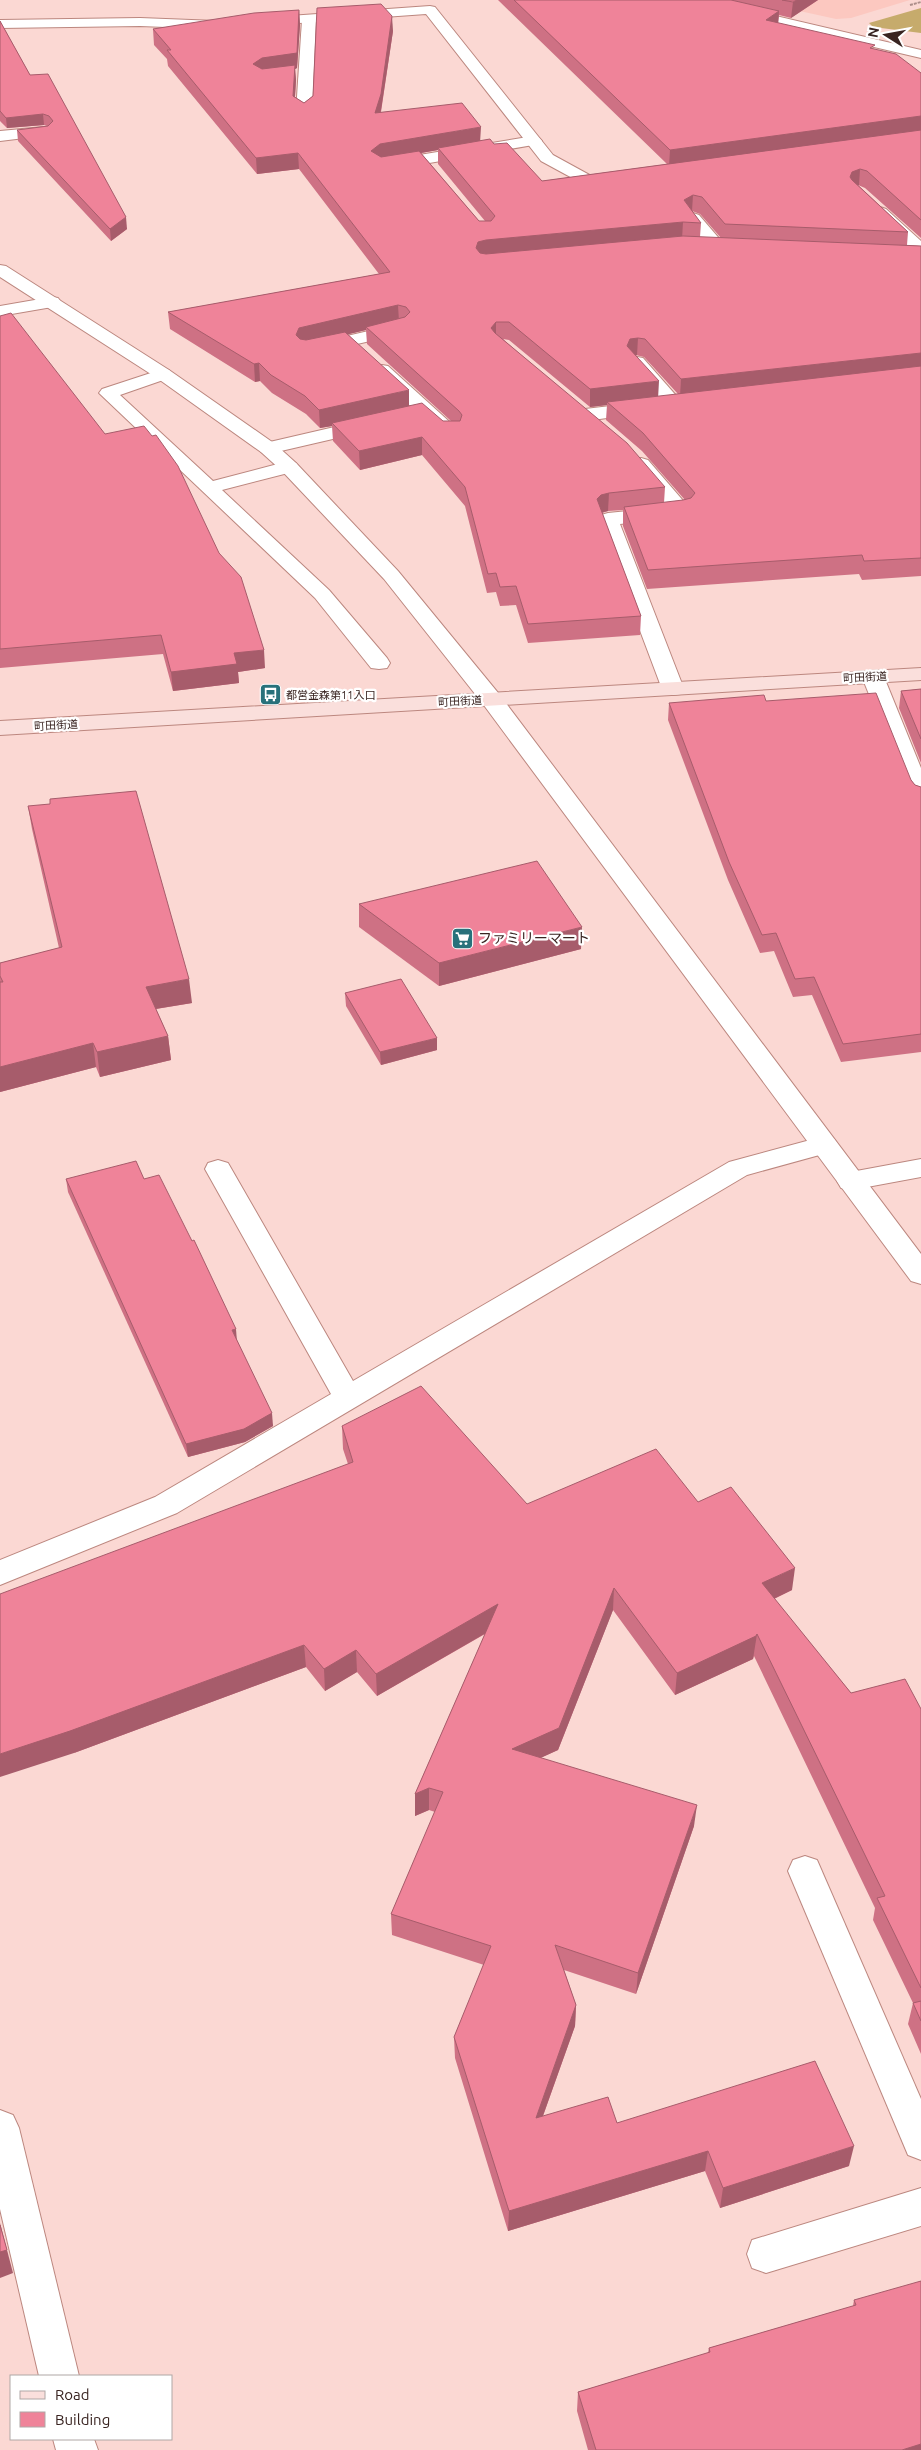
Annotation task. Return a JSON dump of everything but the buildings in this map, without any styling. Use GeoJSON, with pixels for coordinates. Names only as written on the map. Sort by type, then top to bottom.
{"type":"FeatureCollection","features":[{"type":"Feature","properties":{"kind":"main road","name":"町田街道"},"geometry":{"type":"LineString","coordinates":[[0,728],[921,674]]}},
{"type":"Feature","properties":{"kind":"street"},"geometry":{"type":"LineString","coordinates":[[690,0],[921,54]]}},
{"type":"Feature","properties":{"kind":"street"},"geometry":{"type":"LineString","coordinates":[[130,8],[140,22]]}},
{"type":"Feature","properties":{"kind":"street"},"geometry":{"type":"LineString","coordinates":[[0,24],[140,22],[217,25],[430,10],[547,158],[593,183],[632,178]]}},
{"type":"Feature","properties":{"kind":"street"},"geometry":{"type":"LineString","coordinates":[[304,112],[308,20]]}},
{"type":"Feature","properties":{"kind":"street"},"geometry":{"type":"LineString","coordinates":[[876,43],[921,46]]}},
{"type":"Feature","properties":{"kind":"street"},"geometry":{"type":"LineString","coordinates":[[289,75],[306,73]]}},
{"type":"Feature","properties":{"kind":"street"},"geometry":{"type":"LineString","coordinates":[[0,136],[44,132]]}},
{"type":"Feature","properties":{"kind":"street"},"geometry":{"type":"LineString","coordinates":[[381,167],[534,142]]}},
{"type":"Feature","properties":{"kind":"street"},"geometry":{"type":"LineString","coordinates":[[424,160],[436,174]]}},
{"type":"Feature","properties":{"kind":"street"},"geometry":{"type":"LineString","coordinates":[[865,198],[921,250]]}},
{"type":"Feature","properties":{"kind":"street"},"geometry":{"type":"LineString","coordinates":[[693,218],[717,247]]}},
{"type":"Feature","properties":{"kind":"street"},"geometry":{"type":"LineString","coordinates":[[699,246],[736,248]]}},
{"type":"Feature","properties":{"kind":"street"},"geometry":{"type":"LineString","coordinates":[[902,255],[921,256]]}},
{"type":"Feature","properties":{"kind":"street"},"geometry":{"type":"LineString","coordinates":[[0,270],[163,374],[268,448],[289,467],[391,575],[491,699],[921,1274]]}},
{"type":"Feature","properties":{"kind":"street"},"geometry":{"type":"LineString","coordinates":[[0,311],[52,302]]}},
{"type":"Feature","properties":{"kind":"street"},"geometry":{"type":"LineString","coordinates":[[307,351],[399,329]]}},
{"type":"Feature","properties":{"kind":"street"},"geometry":{"type":"LineString","coordinates":[[350,340],[451,434]]}},
{"type":"Feature","properties":{"kind":"street"},"geometry":{"type":"LineString","coordinates":[[637,362],[674,404]]}},
{"type":"Feature","properties":{"kind":"street"},"geometry":{"type":"LineString","coordinates":[[163,374],[108,393],[211,487],[322,594],[379,662]]}},
{"type":"Feature","properties":{"kind":"street"},"geometry":{"type":"LineString","coordinates":[[570,402],[606,432]]}},
{"type":"Feature","properties":{"kind":"street"},"geometry":{"type":"LineString","coordinates":[[585,415],[693,402]]}},
{"type":"Feature","properties":{"kind":"street"},"geometry":{"type":"LineString","coordinates":[[408,416],[427,412]]}},
{"type":"Feature","properties":{"kind":"street"},"geometry":{"type":"LineString","coordinates":[[268,448],[390,420]]}},
{"type":"Feature","properties":{"kind":"street"},"geometry":{"type":"LineString","coordinates":[[627,450],[682,510],[608,519],[674,689]]}},
{"type":"Feature","properties":{"kind":"street"},"geometry":{"type":"LineString","coordinates":[[211,487],[289,467]]}},
{"type":"Feature","properties":{"kind":"street"},"geometry":{"type":"LineString","coordinates":[[873,677],[921,796]]}},
{"type":"Feature","properties":{"kind":"street"},"geometry":{"type":"LineString","coordinates":[[0,1573],[166,1505],[738,1168],[825,1145]]}},
{"type":"Feature","properties":{"kind":"street"},"geometry":{"type":"LineString","coordinates":[[851,1181],[921,1168]]}},
{"type":"Feature","properties":{"kind":"street"},"geometry":{"type":"LineString","coordinates":[[218,1169],[348,1398]]}},
{"type":"Feature","properties":{"kind":"street"},"geometry":{"type":"LineString","coordinates":[[805,1872],[921,2142]]}},
{"type":"Feature","properties":{"kind":"street"},"geometry":{"type":"LineString","coordinates":[[0,2128],[59,2375]]}},
{"type":"Feature","properties":{"kind":"street"},"geometry":{"type":"LineString","coordinates":[[766,2254],[921,2207]]}},
{"type":"Feature","properties":{"kind":"shaded area"},"geometry":{"type":"Polygon","coordinates":[[[750,0],[910,0],[851,18],[836,19],[750,0]]]}},
{"type":"Feature","properties":{"kind":"shaded area"},"geometry":{"type":"Polygon","coordinates":[[[921,8],[921,33],[873,27],[869,23],[921,8]]]}},
{"type":"Feature","properties":{"kind":"place","name":"都営金森第11入口"},"geometry":{"type":"Point","coordinates":[270,695]}},
{"type":"Feature","properties":{"kind":"place","name":"ファミリーマート"},"geometry":{"type":"Point","coordinates":[462,938]}}]}
